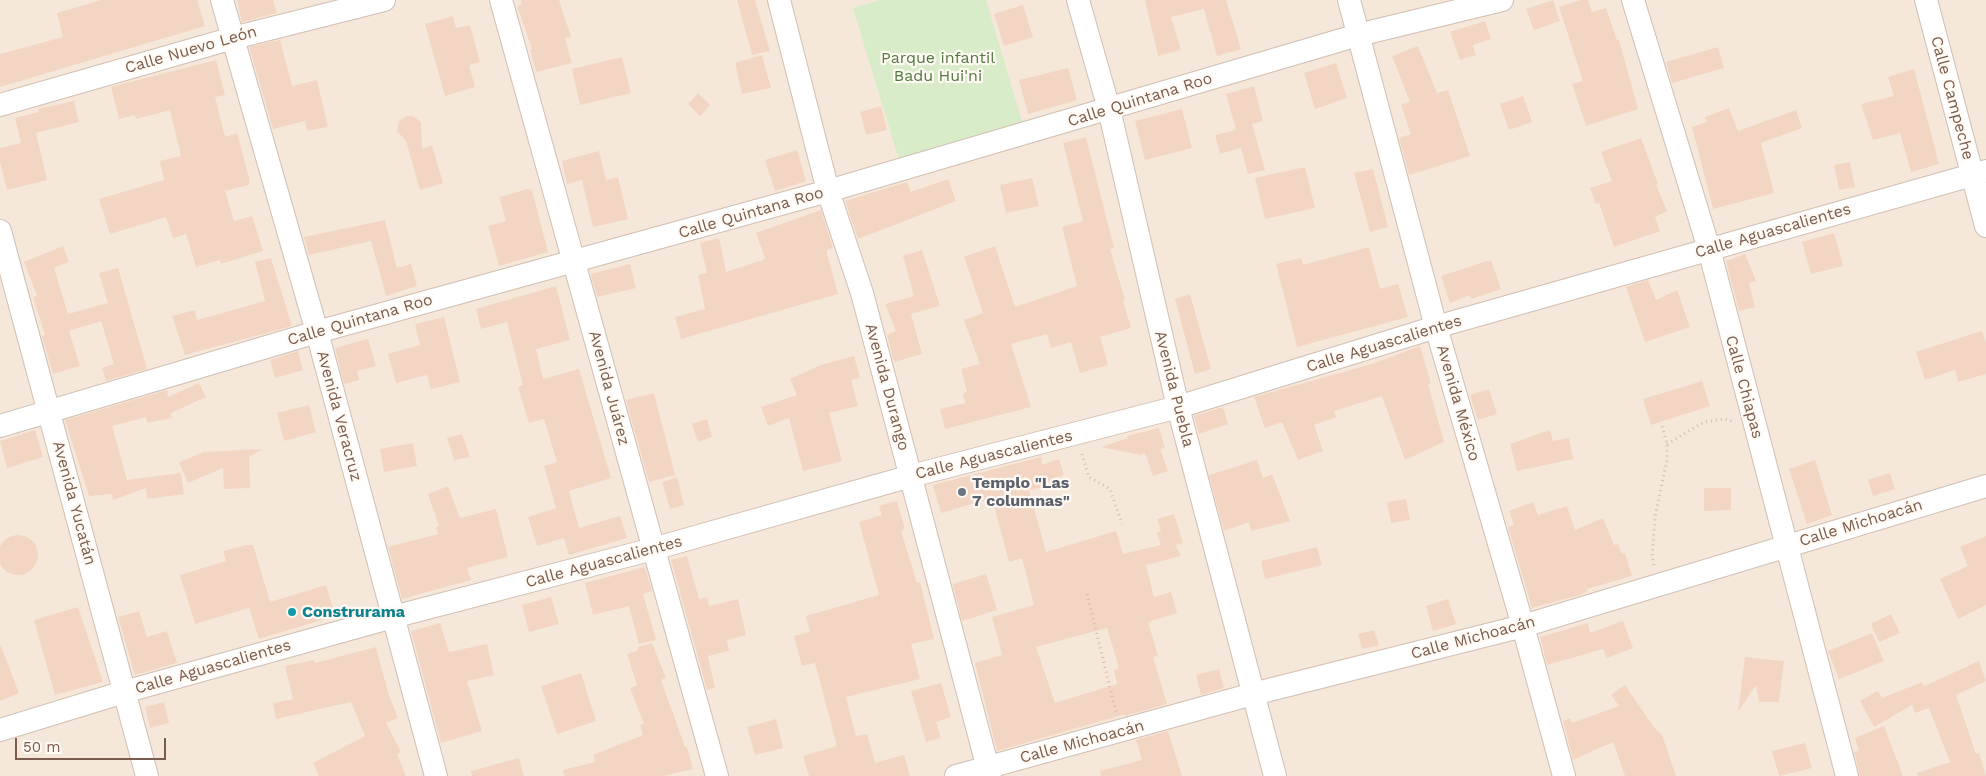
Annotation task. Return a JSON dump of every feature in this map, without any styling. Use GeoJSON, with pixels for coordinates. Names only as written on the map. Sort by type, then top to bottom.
{"type":"FeatureCollection","features":[{"type":"Feature","properties":{"kind":"street","name":"Avenida Veracruz"},"geometry":{"type":"LineString","coordinates":[[222,0],[317,332],[436,776]]}},
{"type":"Feature","properties":{"kind":"street","name":"Calle Nuevo León"},"geometry":{"type":"LineString","coordinates":[[0,105],[233,38],[384,0]]}},
{"type":"Feature","properties":{"kind":"street","name":"Avenida Juárez"},"geometry":{"type":"LineString","coordinates":[[501,0],[716,776]]}},
{"type":"Feature","properties":{"kind":"street","name":"Avenida Durango"},"geometry":{"type":"LineString","coordinates":[[779,0],[828,191],[862,293],[989,772]]}},
{"type":"Feature","properties":{"kind":"street","name":"Avenida Puebla"},"geometry":{"type":"LineString","coordinates":[[1078,0],[1109,109],[1178,407],[1275,776]]}},
{"type":"Feature","properties":{"kind":"street","name":"Avenida México"},"geometry":{"type":"LineString","coordinates":[[1349,0],[1436,327],[1523,626],[1564,776]]}},
{"type":"Feature","properties":{"kind":"street","name":"Calle Quintana Roo"},"geometry":{"type":"LineString","coordinates":[[0,426],[317,332],[828,191],[1358,35],[1502,0]]}},
{"type":"Feature","properties":{"kind":"street","name":"Calle Chiapas"},"geometry":{"type":"LineString","coordinates":[[1633,0],[1709,249],[1847,776]]}},
{"type":"Feature","properties":{"kind":"street","name":"Calle Campeche"},"geometry":{"type":"LineString","coordinates":[[1926,0],[1980,172],[1986,226]]}},
{"type":"Feature","properties":{"kind":"street","name":"Calle Aguascalientes"},"geometry":{"type":"LineString","coordinates":[[0,730],[124,692],[392,617],[653,549],[911,476],[1178,407],[1436,327],[1980,172]]}},
{"type":"Feature","properties":{"kind":"street","name":"Avenida Yucatán"},"geometry":{"type":"LineString","coordinates":[[0,231],[147,776]]}},
{"type":"Feature","properties":{"kind":"street","name":"Calle Michoacán"},"geometry":{"type":"LineString","coordinates":[[956,776],[989,772],[1253,694],[1523,626],[1986,486]]}},
{"type":"Feature","properties":{"kind":"path"},"geometry":{"type":"LineString","coordinates":[[1666,444],[1704,422],[1725,419],[1755,427]]}},
{"type":"Feature","properties":{"kind":"path"},"geometry":{"type":"LineString","coordinates":[[1658,585],[1652,557],[1655,517],[1667,460],[1662,426]]}},
{"type":"Feature","properties":{"kind":"path"},"geometry":{"type":"LineString","coordinates":[[1075,434],[1089,477],[1110,489],[1122,524]]}},
{"type":"Feature","properties":{"kind":"path"},"geometry":{"type":"LineString","coordinates":[[1087,594],[1121,732]]}},
{"type":"Feature","properties":{"kind":"shaded area"},"geometry":{"type":"Polygon","coordinates":[[[0,0],[1986,0],[1986,776],[0,776],[0,0]]]}},
{"type":"Feature","properties":{"kind":"green space","name":"Parque infantil Badu Hui'ni"},"geometry":{"type":"Polygon","coordinates":[[[880,0],[986,0],[1023,125],[900,163],[853,8],[880,0]]]}},
{"type":"Feature","properties":{"kind":"building"},"geometry":{"type":"Polygon","coordinates":[[[101,0],[197,0],[205,26],[0,87],[0,54],[63,37],[57,13],[101,0]]]}},
{"type":"Feature","properties":{"kind":"building"},"geometry":{"type":"Polygon","coordinates":[[[237,0],[273,0],[277,13],[242,22],[237,0]]]}},
{"type":"Feature","properties":{"kind":"building"},"geometry":{"type":"Polygon","coordinates":[[[521,0],[559,0],[571,37],[565,38],[572,63],[536,72],[530,50],[532,49],[517,6],[522,4],[521,0]]]}},
{"type":"Feature","properties":{"kind":"building"},"geometry":{"type":"Polygon","coordinates":[[[737,0],[755,0],[770,51],[752,55],[737,0]]]}},
{"type":"Feature","properties":{"kind":"building"},"geometry":{"type":"Polygon","coordinates":[[[1145,0],[1226,0],[1241,49],[1217,56],[1204,9],[1171,17],[1181,50],[1158,56],[1145,0]]]}},
{"type":"Feature","properties":{"kind":"building"},"geometry":{"type":"Polygon","coordinates":[[[1553,0],[1560,21],[1534,30],[1526,9],[1553,0]]]}},
{"type":"Feature","properties":{"kind":"building"},"geometry":{"type":"Polygon","coordinates":[[[1580,0],[1588,0],[1592,12],[1606,8],[1617,40],[1619,40],[1638,109],[1586,126],[1572,84],[1583,81],[1559,7],[1580,0]]]}},
{"type":"Feature","properties":{"kind":"building"},"geometry":{"type":"Polygon","coordinates":[[[1023,5],[1033,37],[1004,46],[994,14],[1023,5]]]}},
{"type":"Feature","properties":{"kind":"building"},"geometry":{"type":"Polygon","coordinates":[[[453,16],[456,28],[470,25],[480,62],[469,65],[475,87],[445,96],[425,24],[453,16]]]}},
{"type":"Feature","properties":{"kind":"building"},"geometry":{"type":"Polygon","coordinates":[[[1485,21],[1491,39],[1473,45],[1476,55],[1460,60],[1450,32],[1485,21]]]}},
{"type":"Feature","properties":{"kind":"building"},"geometry":{"type":"Polygon","coordinates":[[[280,40],[292,86],[317,80],[328,127],[307,131],[305,121],[273,129],[249,47],[280,40]]]}},
{"type":"Feature","properties":{"kind":"building"},"geometry":{"type":"Polygon","coordinates":[[[1418,46],[1437,93],[1448,90],[1470,156],[1409,175],[1399,138],[1411,134],[1401,105],[1410,102],[1392,56],[1418,46]]]}},
{"type":"Feature","properties":{"kind":"building"},"geometry":{"type":"Polygon","coordinates":[[[1718,47],[1724,68],[1672,83],[1666,62],[1718,47]]]}},
{"type":"Feature","properties":{"kind":"building"},"geometry":{"type":"Polygon","coordinates":[[[762,55],[771,88],[742,94],[735,63],[762,55]]]}},
{"type":"Feature","properties":{"kind":"building"},"geometry":{"type":"Polygon","coordinates":[[[622,57],[631,93],[580,105],[572,69],[622,57]]]}},
{"type":"Feature","properties":{"kind":"building"},"geometry":{"type":"Polygon","coordinates":[[[216,60],[225,95],[215,97],[225,137],[237,133],[249,178],[249,185],[225,191],[234,221],[252,216],[263,251],[221,264],[220,260],[196,267],[186,234],[173,238],[166,217],[110,234],[99,199],[164,180],[160,161],[181,156],[170,110],[136,119],[135,115],[119,119],[111,87],[216,60]]]}},
{"type":"Feature","properties":{"kind":"building"},"geometry":{"type":"Polygon","coordinates":[[[1336,63],[1347,98],[1315,109],[1304,73],[1336,63]]]}},
{"type":"Feature","properties":{"kind":"building"},"geometry":{"type":"Polygon","coordinates":[[[1068,68],[1077,100],[1028,114],[1019,80],[1068,68]]]}},
{"type":"Feature","properties":{"kind":"building"},"geometry":{"type":"Polygon","coordinates":[[[1914,69],[1939,164],[1911,172],[1900,133],[1873,140],[1861,104],[1894,96],[1888,77],[1914,69]]]}},
{"type":"Feature","properties":{"kind":"building"},"geometry":{"type":"Polygon","coordinates":[[[1254,86],[1263,121],[1252,124],[1265,170],[1248,174],[1241,148],[1220,154],[1215,135],[1236,130],[1226,94],[1254,86]]]}},
{"type":"Feature","properties":{"kind":"building"},"geometry":{"type":"Polygon","coordinates":[[[698,93],[710,105],[700,116],[688,104],[698,93]]]}},
{"type":"Feature","properties":{"kind":"building"},"geometry":{"type":"Polygon","coordinates":[[[1523,96],[1532,122],[1509,130],[1500,104],[1523,96]]]}},
{"type":"Feature","properties":{"kind":"building"},"geometry":{"type":"Polygon","coordinates":[[[74,101],[79,122],[36,133],[47,180],[7,190],[0,162],[0,148],[21,143],[15,118],[39,112],[38,109],[74,101]]]}},
{"type":"Feature","properties":{"kind":"building"},"geometry":{"type":"Polygon","coordinates":[[[881,106],[887,130],[866,135],[860,112],[881,106]]]}},
{"type":"Feature","properties":{"kind":"building"},"geometry":{"type":"Polygon","coordinates":[[[1729,108],[1738,131],[1796,110],[1802,128],[1761,143],[1774,193],[1713,209],[1692,127],[1707,122],[1705,117],[1729,108]]]}},
{"type":"Feature","properties":{"kind":"building"},"geometry":{"type":"Polygon","coordinates":[[[1182,109],[1192,148],[1145,160],[1135,121],[1182,109]]]}},
{"type":"Feature","properties":{"kind":"building"},"geometry":{"type":"Polygon","coordinates":[[[407,116],[413,116],[421,122],[422,149],[432,145],[443,183],[420,190],[406,141],[397,131],[399,121],[407,116]]]}},
{"type":"Feature","properties":{"kind":"building"},"geometry":{"type":"Polygon","coordinates":[[[1086,137],[1114,248],[1110,249],[1131,328],[1100,337],[1108,365],[1080,373],[1071,342],[1051,348],[1047,334],[1011,344],[1031,407],[945,429],[940,409],[965,403],[963,393],[967,392],[961,369],[980,364],[964,320],[983,313],[964,257],[995,246],[1015,307],[1077,286],[1062,227],[1083,221],[1063,143],[1086,137]]]}},
{"type":"Feature","properties":{"kind":"building"},"geometry":{"type":"Polygon","coordinates":[[[1641,138],[1658,184],[1656,185],[1667,211],[1655,217],[1660,231],[1614,247],[1599,203],[1596,204],[1590,188],[1612,181],[1601,152],[1641,138]]]}},
{"type":"Feature","properties":{"kind":"building"},"geometry":{"type":"Polygon","coordinates":[[[797,150],[806,181],[775,191],[765,160],[797,150]]]}},
{"type":"Feature","properties":{"kind":"building"},"geometry":{"type":"Polygon","coordinates":[[[599,151],[606,180],[618,177],[628,219],[593,227],[582,180],[567,184],[562,161],[599,151]]]}},
{"type":"Feature","properties":{"kind":"building"},"geometry":{"type":"Polygon","coordinates":[[[1850,162],[1855,187],[1839,190],[1834,165],[1850,162]]]}},
{"type":"Feature","properties":{"kind":"building"},"geometry":{"type":"Polygon","coordinates":[[[1305,167],[1315,208],[1265,219],[1255,178],[1305,167]]]}},
{"type":"Feature","properties":{"kind":"building"},"geometry":{"type":"Polygon","coordinates":[[[1373,169],[1388,227],[1370,232],[1354,173],[1373,169]]]}},
{"type":"Feature","properties":{"kind":"building"},"geometry":{"type":"Polygon","coordinates":[[[1032,178],[1039,206],[1006,213],[1000,185],[1032,178]]]}},
{"type":"Feature","properties":{"kind":"building"},"geometry":{"type":"Polygon","coordinates":[[[948,179],[956,201],[858,239],[845,201],[907,182],[911,192],[948,179]]]}},
{"type":"Feature","properties":{"kind":"building"},"geometry":{"type":"Polygon","coordinates":[[[528,189],[532,190],[548,252],[499,266],[488,226],[506,221],[499,197],[528,189]]]}},
{"type":"Feature","properties":{"kind":"building"},"geometry":{"type":"Polygon","coordinates":[[[821,210],[833,248],[827,250],[827,254],[838,294],[681,339],[675,317],[705,309],[698,275],[707,273],[700,243],[719,238],[726,272],[765,258],[756,233],[821,210]]]}},
{"type":"Feature","properties":{"kind":"building"},"geometry":{"type":"Polygon","coordinates":[[[385,220],[397,268],[411,264],[417,286],[386,296],[371,241],[309,255],[304,237],[385,220]]]}},
{"type":"Feature","properties":{"kind":"building"},"geometry":{"type":"Polygon","coordinates":[[[1834,233],[1843,266],[1811,274],[1802,242],[1834,233]]]}},
{"type":"Feature","properties":{"kind":"building"},"geometry":{"type":"Polygon","coordinates":[[[63,246],[69,262],[54,268],[68,314],[108,303],[99,273],[118,268],[147,369],[106,381],[102,368],[114,364],[101,321],[69,331],[80,366],[53,374],[42,336],[45,335],[33,297],[37,296],[24,262],[63,246]]]}},
{"type":"Feature","properties":{"kind":"building"},"geometry":{"type":"Polygon","coordinates":[[[1369,247],[1380,289],[1398,284],[1408,317],[1297,347],[1276,264],[1301,258],[1303,265],[1369,247]]]}},
{"type":"Feature","properties":{"kind":"building"},"geometry":{"type":"Polygon","coordinates":[[[922,250],[940,306],[911,314],[922,354],[894,362],[887,335],[896,331],[885,304],[914,296],[903,256],[922,250]]]}},
{"type":"Feature","properties":{"kind":"building"},"geometry":{"type":"Polygon","coordinates":[[[1745,254],[1756,281],[1749,283],[1755,307],[1739,311],[1726,261],[1745,254]]]}},
{"type":"Feature","properties":{"kind":"building"},"geometry":{"type":"Polygon","coordinates":[[[271,258],[292,326],[185,355],[172,316],[195,310],[197,320],[265,301],[255,262],[271,258]]]}},
{"type":"Feature","properties":{"kind":"building"},"geometry":{"type":"Polygon","coordinates":[[[1491,260],[1501,289],[1471,299],[1470,295],[1450,303],[1441,276],[1491,260]]]}},
{"type":"Feature","properties":{"kind":"building"},"geometry":{"type":"Polygon","coordinates":[[[630,264],[636,288],[597,297],[591,274],[630,264]]]}},
{"type":"Feature","properties":{"kind":"building"},"geometry":{"type":"Polygon","coordinates":[[[1648,280],[1656,300],[1677,290],[1690,327],[1645,342],[1626,287],[1648,280]]]}},
{"type":"Feature","properties":{"kind":"building"},"geometry":{"type":"Polygon","coordinates":[[[556,286],[570,340],[536,349],[543,379],[579,369],[611,478],[569,491],[579,528],[620,516],[627,538],[569,555],[564,538],[537,546],[528,517],[556,508],[544,466],[557,462],[544,419],[529,423],[518,387],[523,385],[507,322],[481,329],[476,309],[556,286]]]}},
{"type":"Feature","properties":{"kind":"building"},"geometry":{"type":"Polygon","coordinates":[[[1190,294],[1211,369],[1195,374],[1175,299],[1190,294]]]}},
{"type":"Feature","properties":{"kind":"building"},"geometry":{"type":"Polygon","coordinates":[[[444,317],[460,382],[431,389],[427,375],[396,383],[388,354],[420,345],[415,324],[444,317]]]}},
{"type":"Feature","properties":{"kind":"building"},"geometry":{"type":"Polygon","coordinates":[[[1982,331],[1986,343],[1986,374],[1958,382],[1955,370],[1925,380],[1916,352],[1982,331]]]}},
{"type":"Feature","properties":{"kind":"building"},"geometry":{"type":"Polygon","coordinates":[[[368,339],[376,366],[357,371],[359,380],[344,384],[335,348],[368,339]]]}},
{"type":"Feature","properties":{"kind":"building"},"geometry":{"type":"Polygon","coordinates":[[[1420,346],[1431,383],[1428,384],[1444,442],[1405,460],[1382,396],[1334,411],[1336,417],[1314,425],[1323,451],[1298,460],[1282,422],[1265,428],[1254,397],[1372,364],[1420,346]]]}},
{"type":"Feature","properties":{"kind":"building"},"geometry":{"type":"Polygon","coordinates":[[[298,351],[303,370],[275,378],[270,360],[298,351]]]}},
{"type":"Feature","properties":{"kind":"building"},"geometry":{"type":"Polygon","coordinates":[[[854,356],[860,378],[851,380],[858,406],[829,413],[842,461],[803,471],[789,418],[768,426],[761,407],[797,395],[790,379],[821,365],[854,356]]]}},
{"type":"Feature","properties":{"kind":"building"},"geometry":{"type":"Polygon","coordinates":[[[1702,381],[1710,406],[1651,425],[1643,399],[1702,381]]]}},
{"type":"Feature","properties":{"kind":"building"},"geometry":{"type":"Polygon","coordinates":[[[199,383],[206,397],[171,413],[172,418],[147,423],[146,417],[112,426],[127,480],[181,473],[184,494],[147,499],[146,488],[113,500],[112,494],[89,496],[65,420],[167,390],[168,397],[199,383]]]}},
{"type":"Feature","properties":{"kind":"building"},"geometry":{"type":"Polygon","coordinates":[[[1489,389],[1497,414],[1478,420],[1470,395],[1489,389]]]}},
{"type":"Feature","properties":{"kind":"building"},"geometry":{"type":"Polygon","coordinates":[[[654,393],[675,475],[649,482],[626,400],[654,393]]]}},
{"type":"Feature","properties":{"kind":"building"},"geometry":{"type":"Polygon","coordinates":[[[309,405],[316,432],[284,441],[277,413],[309,405]]]}},
{"type":"Feature","properties":{"kind":"building"},"geometry":{"type":"Polygon","coordinates":[[[1223,407],[1228,424],[1199,434],[1194,416],[1223,407]]]}},
{"type":"Feature","properties":{"kind":"building"},"geometry":{"type":"Polygon","coordinates":[[[707,419],[712,437],[698,442],[692,424],[707,419]]]}},
{"type":"Feature","properties":{"kind":"building"},"geometry":{"type":"Polygon","coordinates":[[[1159,428],[1165,448],[1160,449],[1168,471],[1153,476],[1145,453],[1140,455],[1101,447],[1128,438],[1127,436],[1159,428]]]}},
{"type":"Feature","properties":{"kind":"building"},"geometry":{"type":"Polygon","coordinates":[[[35,430],[43,457],[7,468],[0,441],[35,430]]]}},
{"type":"Feature","properties":{"kind":"building"},"geometry":{"type":"Polygon","coordinates":[[[1550,430],[1553,441],[1569,438],[1573,459],[1517,471],[1510,444],[1550,430]]]}},
{"type":"Feature","properties":{"kind":"building"},"geometry":{"type":"Polygon","coordinates":[[[462,434],[470,457],[454,460],[447,438],[462,434]]]}},
{"type":"Feature","properties":{"kind":"building"},"geometry":{"type":"Polygon","coordinates":[[[413,443],[417,466],[384,472],[380,449],[413,443]]]}},
{"type":"Feature","properties":{"kind":"building"},"geometry":{"type":"Polygon","coordinates":[[[263,449],[249,457],[250,488],[224,489],[223,468],[188,483],[179,462],[204,452],[263,449]]]}},
{"type":"Feature","properties":{"kind":"building"},"geometry":{"type":"Polygon","coordinates":[[[1041,457],[1042,465],[1059,459],[1064,475],[1047,481],[1048,486],[1029,490],[1046,552],[1116,531],[1123,554],[1161,545],[1157,533],[1161,531],[1157,519],[1174,514],[1183,543],[1175,545],[1181,556],[1146,565],[1154,597],[1171,592],[1177,613],[1148,622],[1158,656],[1153,657],[1167,704],[1125,716],[1125,714],[997,751],[975,663],[1002,655],[992,617],[1034,605],[1022,558],[1009,562],[992,498],[941,513],[933,485],[1041,457]],[[1107,628],[1036,647],[1055,703],[1117,684],[1114,670],[1119,668],[1107,628]]]}},
{"type":"Feature","properties":{"kind":"building"},"geometry":{"type":"Polygon","coordinates":[[[1257,460],[1263,478],[1272,474],[1290,521],[1251,531],[1249,522],[1224,531],[1209,475],[1257,460]]]}},
{"type":"Feature","properties":{"kind":"building"},"geometry":{"type":"Polygon","coordinates":[[[1815,460],[1832,515],[1807,524],[1789,469],[1815,460]]]}},
{"type":"Feature","properties":{"kind":"building"},"geometry":{"type":"Polygon","coordinates":[[[1890,473],[1895,489],[1873,496],[1868,480],[1890,473]]]}},
{"type":"Feature","properties":{"kind":"building"},"geometry":{"type":"Polygon","coordinates":[[[677,477],[684,505],[670,509],[662,482],[677,477]]]}},
{"type":"Feature","properties":{"kind":"building"},"geometry":{"type":"Polygon","coordinates":[[[448,486],[460,518],[496,509],[508,557],[467,568],[471,580],[402,599],[388,547],[438,534],[436,527],[439,526],[428,494],[448,486]]]}},
{"type":"Feature","properties":{"kind":"building"},"geometry":{"type":"Polygon","coordinates":[[[1704,488],[1731,488],[1731,510],[1704,511],[1704,488]]]}},
{"type":"Feature","properties":{"kind":"building"},"geometry":{"type":"Polygon","coordinates":[[[1406,499],[1410,520],[1391,523],[1387,502],[1406,499]]]}},
{"type":"Feature","properties":{"kind":"building"},"geometry":{"type":"Polygon","coordinates":[[[897,501],[905,529],[901,531],[917,583],[920,582],[934,639],[911,644],[920,679],[846,697],[856,736],[867,734],[875,763],[904,755],[910,776],[809,776],[803,756],[837,746],[815,663],[802,666],[794,636],[810,632],[806,616],[879,595],[859,522],[882,515],[879,506],[897,501]]]}},
{"type":"Feature","properties":{"kind":"building"},"geometry":{"type":"Polygon","coordinates":[[[1533,502],[1538,515],[1567,506],[1575,530],[1603,518],[1614,545],[1618,544],[1622,554],[1625,553],[1632,576],[1587,589],[1588,591],[1579,595],[1532,608],[1508,527],[1514,525],[1509,511],[1533,502]]]}},
{"type":"Feature","properties":{"kind":"building"},"geometry":{"type":"Polygon","coordinates":[[[18,535],[32,541],[38,555],[32,569],[18,575],[4,569],[-2,555],[4,541],[18,535]]]}},
{"type":"Feature","properties":{"kind":"building"},"geometry":{"type":"Polygon","coordinates":[[[1986,536],[1986,605],[1958,619],[1940,579],[1968,566],[1960,547],[1986,536]]]}},
{"type":"Feature","properties":{"kind":"building"},"geometry":{"type":"Polygon","coordinates":[[[253,545],[270,602],[326,585],[335,616],[259,639],[249,608],[195,624],[180,575],[226,561],[223,551],[253,545]]]}},
{"type":"Feature","properties":{"kind":"building"},"geometry":{"type":"Polygon","coordinates":[[[1317,547],[1322,565],[1265,579],[1261,561],[1317,547]]]}},
{"type":"Feature","properties":{"kind":"building"},"geometry":{"type":"Polygon","coordinates":[[[687,556],[699,599],[707,597],[709,606],[738,599],[746,635],[727,640],[729,651],[708,656],[715,688],[707,690],[671,560],[687,556]]]}},
{"type":"Feature","properties":{"kind":"building"},"geometry":{"type":"Polygon","coordinates":[[[645,567],[652,591],[643,594],[656,640],[639,644],[629,606],[593,615],[585,583],[645,567]]]}},
{"type":"Feature","properties":{"kind":"building"},"geometry":{"type":"Polygon","coordinates":[[[986,574],[997,610],[962,621],[953,584],[986,574]]]}},
{"type":"Feature","properties":{"kind":"building"},"geometry":{"type":"Polygon","coordinates":[[[551,597],[559,624],[529,632],[522,605],[551,597]]]}},
{"type":"Feature","properties":{"kind":"building"},"geometry":{"type":"Polygon","coordinates":[[[1448,599],[1456,624],[1433,631],[1426,606],[1448,599]]]}},
{"type":"Feature","properties":{"kind":"building"},"geometry":{"type":"Polygon","coordinates":[[[78,607],[103,682],[55,695],[34,620],[78,607]]]}},
{"type":"Feature","properties":{"kind":"building"},"geometry":{"type":"Polygon","coordinates":[[[139,611],[147,637],[167,631],[177,663],[135,675],[118,617],[139,611]]]}},
{"type":"Feature","properties":{"kind":"building"},"geometry":{"type":"Polygon","coordinates":[[[1891,614],[1900,633],[1879,642],[1871,624],[1891,614]]]}},
{"type":"Feature","properties":{"kind":"building"},"geometry":{"type":"Polygon","coordinates":[[[1623,621],[1633,648],[1607,658],[1603,649],[1547,665],[1540,637],[1588,623],[1590,633],[1623,621]]]}},
{"type":"Feature","properties":{"kind":"building"},"geometry":{"type":"Polygon","coordinates":[[[440,623],[449,652],[487,644],[494,675],[467,681],[482,731],[441,743],[411,631],[440,623]]]}},
{"type":"Feature","properties":{"kind":"building"},"geometry":{"type":"Polygon","coordinates":[[[1374,630],[1379,645],[1362,649],[1358,634],[1374,630]]]}},
{"type":"Feature","properties":{"kind":"building"},"geometry":{"type":"Polygon","coordinates":[[[1872,633],[1884,661],[1839,679],[1828,651],[1872,633]]]}},
{"type":"Feature","properties":{"kind":"building"},"geometry":{"type":"Polygon","coordinates":[[[652,643],[666,678],[661,680],[685,747],[687,747],[693,769],[663,776],[564,776],[563,770],[595,762],[593,755],[643,735],[640,725],[644,724],[630,688],[637,685],[627,654],[638,650],[638,647],[652,643]]]}},
{"type":"Feature","properties":{"kind":"building"},"geometry":{"type":"Polygon","coordinates":[[[0,647],[19,693],[0,701],[0,647]]]}},
{"type":"Feature","properties":{"kind":"building"},"geometry":{"type":"Polygon","coordinates":[[[376,647],[389,696],[398,718],[386,723],[401,752],[397,754],[406,776],[319,776],[313,763],[365,736],[351,702],[276,719],[273,703],[293,699],[285,666],[314,660],[315,663],[376,647]]]}},
{"type":"Feature","properties":{"kind":"building"},"geometry":{"type":"Polygon","coordinates":[[[1745,657],[1784,661],[1779,702],[1759,702],[1756,685],[1738,712],[1745,657]]]}},
{"type":"Feature","properties":{"kind":"building"},"geometry":{"type":"Polygon","coordinates":[[[1979,661],[1986,681],[1956,695],[1976,754],[1979,753],[1986,776],[1917,776],[1917,773],[1950,762],[1929,708],[1915,713],[1912,705],[1874,727],[1860,701],[1878,691],[1882,698],[1922,682],[1924,686],[1979,661]]]}},
{"type":"Feature","properties":{"kind":"building"},"geometry":{"type":"Polygon","coordinates":[[[1219,669],[1224,688],[1201,695],[1196,675],[1219,669]]]}},
{"type":"Feature","properties":{"kind":"building"},"geometry":{"type":"Polygon","coordinates":[[[581,673],[596,721],[557,734],[541,686],[581,673]]]}},
{"type":"Feature","properties":{"kind":"building"},"geometry":{"type":"Polygon","coordinates":[[[941,683],[951,717],[936,722],[941,738],[926,742],[911,691],[941,683]]]}},
{"type":"Feature","properties":{"kind":"building"},"geometry":{"type":"Polygon","coordinates":[[[1625,685],[1653,726],[1662,735],[1676,776],[1625,776],[1613,742],[1573,760],[1563,721],[1570,718],[1572,723],[1619,706],[1611,695],[1625,685]]]}},
{"type":"Feature","properties":{"kind":"building"},"geometry":{"type":"Polygon","coordinates":[[[164,702],[169,723],[150,728],[145,707],[164,702]]]}},
{"type":"Feature","properties":{"kind":"building"},"geometry":{"type":"Polygon","coordinates":[[[776,719],[783,748],[755,755],[747,727],[776,719]]]}},
{"type":"Feature","properties":{"kind":"building"},"geometry":{"type":"Polygon","coordinates":[[[1884,726],[1903,776],[1860,776],[1854,752],[1859,751],[1855,738],[1884,726]]]}},
{"type":"Feature","properties":{"kind":"building"},"geometry":{"type":"Polygon","coordinates":[[[1168,731],[1182,776],[1101,776],[1100,771],[1142,760],[1136,740],[1168,731]]]}},
{"type":"Feature","properties":{"kind":"building"},"geometry":{"type":"Polygon","coordinates":[[[1805,743],[1812,768],[1779,776],[1772,751],[1805,743]]]}},
{"type":"Feature","properties":{"kind":"building"},"geometry":{"type":"Polygon","coordinates":[[[519,758],[524,776],[472,776],[471,771],[519,758]]]}},
{"type":"Feature","properties":{"kind":"place","name":"Templo \"Las 7 columnas\""},"geometry":{"type":"Point","coordinates":[962,492]}},
{"type":"Feature","properties":{"kind":"place","name":"Construrama"},"geometry":{"type":"Point","coordinates":[292,612]}}]}
